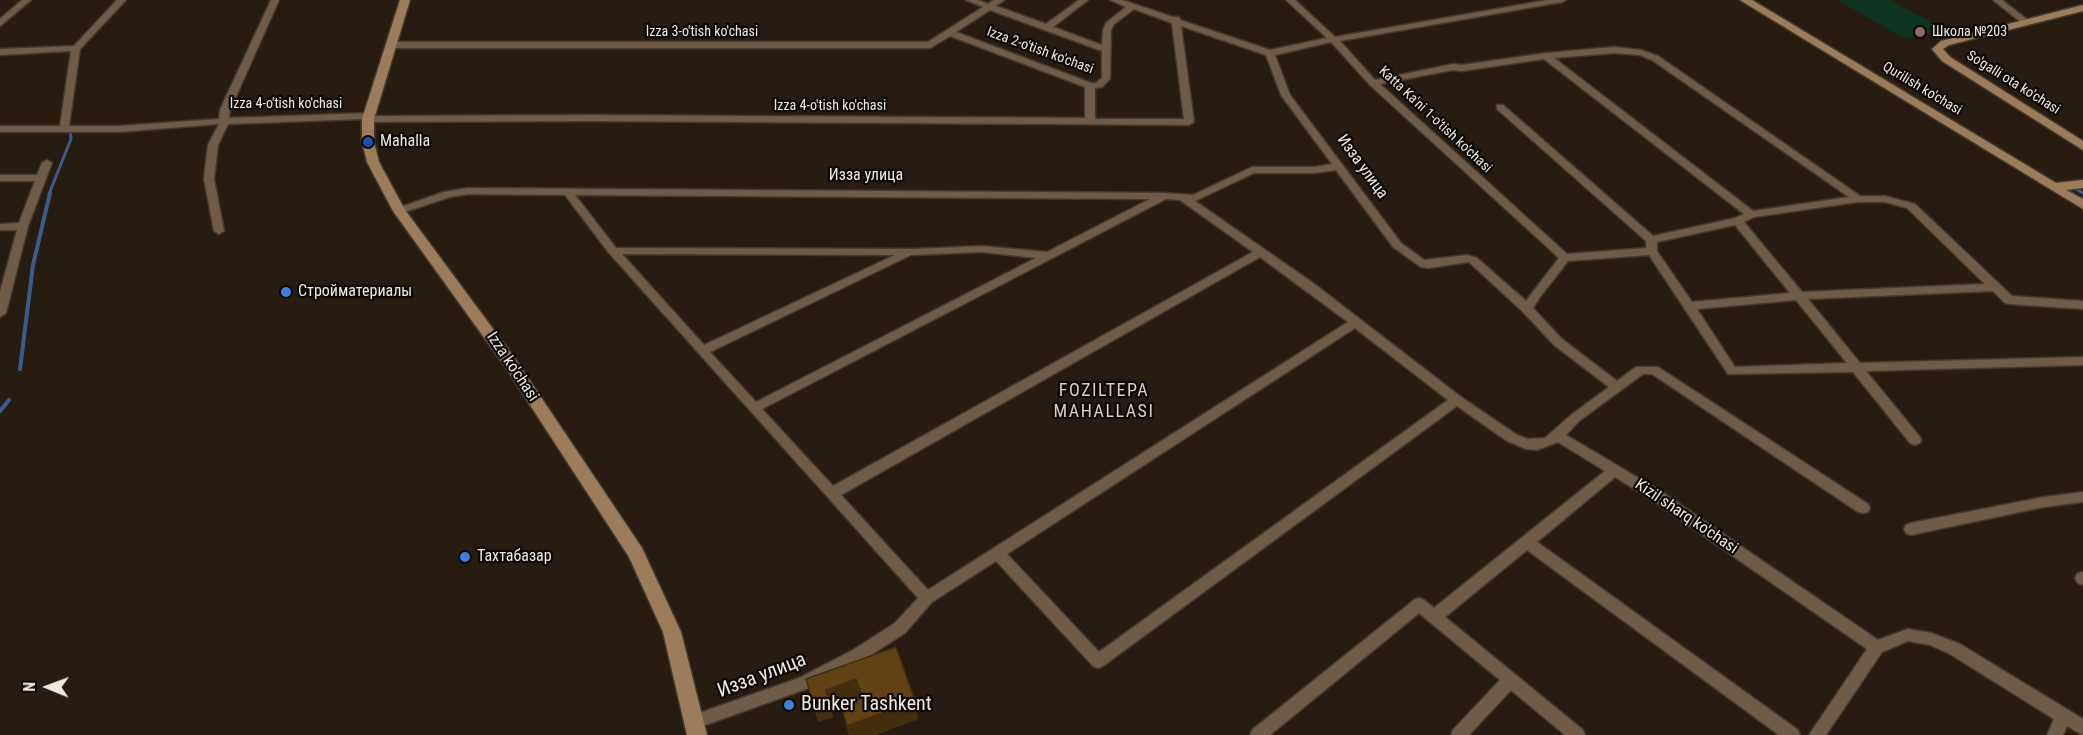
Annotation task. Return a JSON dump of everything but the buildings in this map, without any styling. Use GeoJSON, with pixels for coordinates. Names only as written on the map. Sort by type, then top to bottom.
{"type":"FeatureCollection","features":[{"type":"Feature","properties":{"kind":"main road","name":"Izza ko'chasi"},"geometry":{"type":"LineString","coordinates":[[405,0],[368,118],[368,142],[373,162],[399,211],[511,364],[636,553],[672,632],[695,728]]}},
{"type":"Feature","properties":{"kind":"main road","name":"Qurilish ko'chasi"},"geometry":{"type":"LineString","coordinates":[[1745,0],[2083,205]]}},
{"type":"Feature","properties":{"kind":"main road","name":"So'galli ota ko'chasi"},"geometry":{"type":"LineString","coordinates":[[2083,8],[1945,43],[1937,49],[1946,59],[2083,146]]}},
{"type":"Feature","properties":{"kind":"main road"},"geometry":{"type":"LineString","coordinates":[[2054,187],[2083,184]]}},
{"type":"Feature","properties":{"kind":"street"},"geometry":{"type":"LineString","coordinates":[[0,23],[27,0]]}},
{"type":"Feature","properties":{"kind":"street"},"geometry":{"type":"LineString","coordinates":[[65,130],[76,48],[122,0]]}},
{"type":"Feature","properties":{"kind":"street","name":"Izza 4-o'tish ko'chasi"},"geometry":{"type":"LineString","coordinates":[[275,0],[225,110],[225,121],[368,118],[1189,122],[1176,19]]}},
{"type":"Feature","properties":{"kind":"street","name":"Izza 2-o'tish ko'chasi"},"geometry":{"type":"LineString","coordinates":[[970,0],[1106,49]]}},
{"type":"Feature","properties":{"kind":"street","name":"Izza 3-o'tish ko'chasi"},"geometry":{"type":"LineString","coordinates":[[391,45],[930,45],[1000,0]]}},
{"type":"Feature","properties":{"kind":"street"},"geometry":{"type":"LineString","coordinates":[[1046,28],[1084,0]]}},
{"type":"Feature","properties":{"kind":"street"},"geometry":{"type":"LineString","coordinates":[[1114,0],[1270,52],[1562,0]]}},
{"type":"Feature","properties":{"kind":"street","name":"Katta Ka'ni 1-o'tish ko'chasi"},"geometry":{"type":"LineString","coordinates":[[1290,0],[1334,40],[1373,83],[1565,258]]}},
{"type":"Feature","properties":{"kind":"street"},"geometry":{"type":"LineString","coordinates":[[1515,0],[1525,8]]}},
{"type":"Feature","properties":{"kind":"street"},"geometry":{"type":"LineString","coordinates":[[1997,0],[2025,21]]}},
{"type":"Feature","properties":{"kind":"street","name":"Izza 2-o'tish ko'chasi"},"geometry":{"type":"LineString","coordinates":[[950,33],[1090,86],[1099,85],[1106,79],[1107,30],[1110,23],[1133,6]]}},
{"type":"Feature","properties":{"kind":"street"},"geometry":{"type":"LineString","coordinates":[[0,52],[76,48]]}},
{"type":"Feature","properties":{"kind":"street"},"geometry":{"type":"LineString","coordinates":[[1373,83],[1453,67],[1462,68],[1546,56],[1614,50],[1641,53],[1655,58],[1858,199]]}},
{"type":"Feature","properties":{"kind":"street","name":"Изза улица"},"geometry":{"type":"LineString","coordinates":[[1270,52],[1286,95],[1394,242],[1421,263],[1429,264],[1458,259],[1473,260],[1527,309]]}},
{"type":"Feature","properties":{"kind":"street"},"geometry":{"type":"LineString","coordinates":[[1546,56],[1751,214]]}},
{"type":"Feature","properties":{"kind":"street"},"geometry":{"type":"LineString","coordinates":[[1090,86],[1090,121]]}},
{"type":"Feature","properties":{"kind":"street"},"geometry":{"type":"LineString","coordinates":[[1500,107],[1651,245],[1732,371],[2083,361]]}},
{"type":"Feature","properties":{"kind":"street"},"geometry":{"type":"LineString","coordinates":[[0,129],[120,129],[225,121]]}},
{"type":"Feature","properties":{"kind":"street"},"geometry":{"type":"LineString","coordinates":[[219,231],[209,179],[213,145],[225,121]]}},
{"type":"Feature","properties":{"kind":"street"},"geometry":{"type":"LineString","coordinates":[[0,313],[23,226],[48,163]]}},
{"type":"Feature","properties":{"kind":"street","name":"Изза улица"},"geometry":{"type":"LineString","coordinates":[[399,211],[448,194],[468,191],[1195,198],[1252,170],[1315,170],[1340,166]]}},
{"type":"Feature","properties":{"kind":"street"},"geometry":{"type":"LineString","coordinates":[[0,178],[42,178]]}},
{"type":"Feature","properties":{"kind":"street"},"geometry":{"type":"LineString","coordinates":[[568,192],[613,251],[927,598]]}},
{"type":"Feature","properties":{"kind":"street"},"geometry":{"type":"LineString","coordinates":[[753,408],[1164,196]]}},
{"type":"Feature","properties":{"kind":"street"},"geometry":{"type":"LineString","coordinates":[[1183,197],[1259,253],[1309,286],[1457,400],[1512,438],[1526,444],[1549,442],[1575,418],[1640,370],[1654,370],[1863,508]]}},
{"type":"Feature","properties":{"kind":"street"},"geometry":{"type":"LineString","coordinates":[[1617,387],[1558,342],[1527,309],[1534,296],[1565,258],[1651,245],[1738,221],[1751,214],[1858,199],[1885,199],[1911,206],[2009,300],[2083,305]]}},
{"type":"Feature","properties":{"kind":"street"},"geometry":{"type":"LineString","coordinates":[[1738,221],[1801,296],[1915,440]]}},
{"type":"Feature","properties":{"kind":"street"},"geometry":{"type":"LineString","coordinates":[[0,227],[23,226]]}},
{"type":"Feature","properties":{"kind":"street"},"geometry":{"type":"LineString","coordinates":[[613,251],[912,252],[982,249],[1050,256]]}},
{"type":"Feature","properties":{"kind":"street"},"geometry":{"type":"LineString","coordinates":[[1001,251],[1024,270]]}},
{"type":"Feature","properties":{"kind":"street"},"geometry":{"type":"LineString","coordinates":[[702,351],[912,252]]}},
{"type":"Feature","properties":{"kind":"street"},"geometry":{"type":"LineString","coordinates":[[833,493],[1259,253]]}},
{"type":"Feature","properties":{"kind":"street"},"geometry":{"type":"LineString","coordinates":[[1689,306],[1801,296],[1995,287]]}},
{"type":"Feature","properties":{"kind":"street","name":"Изза улица"},"geometry":{"type":"LineString","coordinates":[[695,728],[804,683],[858,655],[900,628],[927,598],[1356,322]]}},
{"type":"Feature","properties":{"kind":"street"},"geometry":{"type":"LineString","coordinates":[[997,554],[1098,661],[1457,400]]}},
{"type":"Feature","properties":{"kind":"street","name":"Kizil sharq ko'chasi"},"geometry":{"type":"LineString","coordinates":[[1557,436],[1666,502],[1877,647]]}},
{"type":"Feature","properties":{"kind":"street"},"geometry":{"type":"LineString","coordinates":[[1434,617],[1615,470]]}},
{"type":"Feature","properties":{"kind":"street"},"geometry":{"type":"LineString","coordinates":[[1911,529],[2044,502],[2083,497]]}},
{"type":"Feature","properties":{"kind":"street"},"geometry":{"type":"LineString","coordinates":[[1527,542],[1792,735]]}},
{"type":"Feature","properties":{"kind":"street"},"geometry":{"type":"LineString","coordinates":[[1258,735],[1419,604],[1577,735]]}},
{"type":"Feature","properties":{"kind":"street"},"geometry":{"type":"LineString","coordinates":[[1817,735],[1877,647],[1908,635],[1943,643],[2083,728]]}},
{"type":"Feature","properties":{"kind":"street"},"geometry":{"type":"LineString","coordinates":[[1459,735],[1510,680]]}},
{"type":"Feature","properties":{"kind":"street"},"geometry":{"type":"LineString","coordinates":[[2055,735],[2064,715]]}},
{"type":"Feature","properties":{"kind":"green space"},"geometry":{"type":"Polygon","coordinates":[[[1837,0],[1891,0],[1945,30],[1905,39],[1837,0]]]}},
{"type":"Feature","properties":{"kind":"waterway"},"geometry":{"type":"LineString","coordinates":[[49,194],[71,139],[69,119]]}},
{"type":"Feature","properties":{"kind":"waterway"},"geometry":{"type":"LineString","coordinates":[[2076,189],[2083,193]]}},
{"type":"Feature","properties":{"kind":"waterway"},"geometry":{"type":"LineString","coordinates":[[20,369],[33,265],[50,193]]}},
{"type":"Feature","properties":{"kind":"waterway"},"geometry":{"type":"LineString","coordinates":[[0,411],[9,400]]}},
{"type":"Feature","properties":{"kind":"place","name":"Школа №203"},"geometry":{"type":"Point","coordinates":[1920,32]}},
{"type":"Feature","properties":{"kind":"place","name":"Mahalla"},"geometry":{"type":"Point","coordinates":[368,142]}},
{"type":"Feature","properties":{"kind":"place","name":"Стройматериалы"},"geometry":{"type":"Point","coordinates":[286,292]}},
{"type":"Feature","properties":{"kind":"place","name":"Тахтабазар"},"geometry":{"type":"Point","coordinates":[465,557]}},
{"type":"Feature","properties":{"kind":"place","name":"Bunker Tashkent"},"geometry":{"type":"Point","coordinates":[789,705]}},
{"type":"Feature","properties":{"kind":"district","name":"FOZILTEPA MAHALLASI"},"geometry":{"type":"Point","coordinates":[1104,401]}}]}
